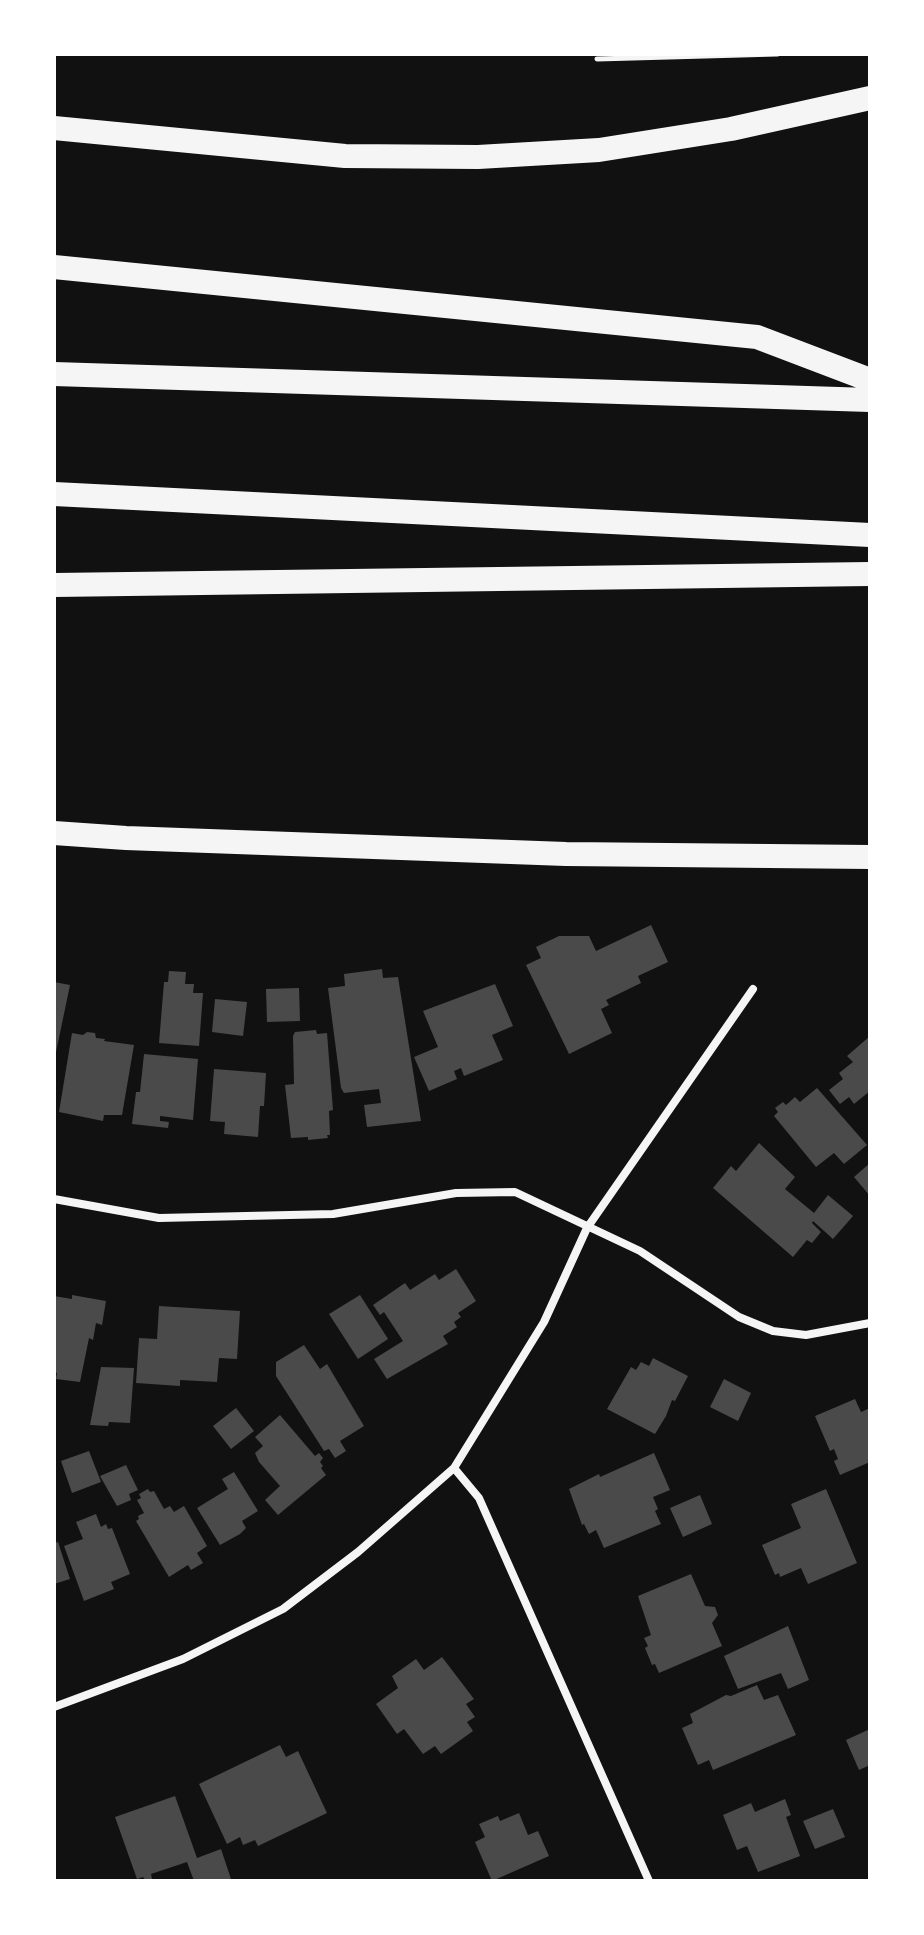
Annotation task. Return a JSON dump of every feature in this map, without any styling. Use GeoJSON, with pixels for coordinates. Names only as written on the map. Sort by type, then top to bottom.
{"type":"FeatureCollection","features":[{"type":"Feature","properties":{"kind":"highway"},"geometry":{"type":"LineString","coordinates":[[54,128],[345,156],[478,157],[599,150],[731,129],[870,98]]}},
{"type":"Feature","properties":{"kind":"highway"},"geometry":{"type":"LineString","coordinates":[[54,267],[757,337],[870,380]]}},
{"type":"Feature","properties":{"kind":"highway"},"geometry":{"type":"LineString","coordinates":[[54,374],[870,400]]}},
{"type":"Feature","properties":{"kind":"highway"},"geometry":{"type":"LineString","coordinates":[[54,494],[870,535]]}},
{"type":"Feature","properties":{"kind":"highway"},"geometry":{"type":"LineString","coordinates":[[54,585],[870,574]]}},
{"type":"Feature","properties":{"kind":"highway"},"geometry":{"type":"LineString","coordinates":[[54,833],[566,854],[870,857]]}},
{"type":"Feature","properties":{"kind":"street"},"geometry":{"type":"LineString","coordinates":[[54,1707],[183,1659],[283,1609],[358,1552],[454,1468],[544,1322],[587,1228],[753,989]]}},
{"type":"Feature","properties":{"kind":"street"},"geometry":{"type":"LineString","coordinates":[[54,1199],[159,1218],[333,1214],[456,1193],[515,1192],[640,1251],[739,1317],[773,1331],[806,1335],[870,1323]]}},
{"type":"Feature","properties":{"kind":"street"},"geometry":{"type":"LineString","coordinates":[[454,1468],[479,1498],[649,1881]]}},
{"type":"Feature","properties":{"kind":"path"},"geometry":{"type":"LineString","coordinates":[[597,59],[777,54]]}},
{"type":"Feature","properties":{"kind":"building"},"geometry":{"type":"Polygon","coordinates":[[[651,925],[668,962],[638,976],[641,983],[606,1000],[609,1005],[601,1009],[612,1033],[569,1054],[526,965],[541,958],[536,947],[559,936],[589,936],[596,951],[651,925]]]}},
{"type":"Feature","properties":{"kind":"building"},"geometry":{"type":"Polygon","coordinates":[[[382,969],[383,978],[398,977],[421,1121],[367,1127],[364,1105],[381,1103],[379,1089],[344,1093],[341,1088],[328,988],[345,986],[344,974],[382,969]]]}},
{"type":"Feature","properties":{"kind":"building"},"geometry":{"type":"Polygon","coordinates":[[[169,971],[186,972],[185,984],[194,984],[193,993],[203,993],[199,1046],[159,1043],[164,982],[168,982],[169,971]]]}},
{"type":"Feature","properties":{"kind":"building"},"geometry":{"type":"Polygon","coordinates":[[[54,982],[70,985],[55,1057],[54,1057],[54,982]]]}},
{"type":"Feature","properties":{"kind":"building"},"geometry":{"type":"Polygon","coordinates":[[[495,984],[513,1026],[492,1035],[503,1060],[464,1076],[461,1068],[454,1071],[457,1079],[429,1091],[414,1057],[438,1047],[423,1011],[495,984]]]}},
{"type":"Feature","properties":{"kind":"building"},"geometry":{"type":"Polygon","coordinates":[[[299,988],[300,1021],[267,1022],[266,989],[299,988]]]}},
{"type":"Feature","properties":{"kind":"building"},"geometry":{"type":"Polygon","coordinates":[[[215,999],[247,1002],[243,1036],[212,1032],[215,999]]]}},
{"type":"Feature","properties":{"kind":"building"},"geometry":{"type":"Polygon","coordinates":[[[316,1030],[317,1034],[327,1033],[333,1110],[329,1111],[330,1135],[327,1135],[328,1138],[308,1140],[308,1137],[291,1138],[285,1085],[294,1084],[293,1036],[295,1032],[316,1030]]]}},
{"type":"Feature","properties":{"kind":"building"},"geometry":{"type":"Polygon","coordinates":[[[72,1033],[83,1035],[95,1033],[96,1038],[104,1041],[134,1045],[122,1115],[104,1115],[103,1121],[59,1112],[72,1033]]]}},
{"type":"Feature","properties":{"kind":"building"},"geometry":{"type":"Polygon","coordinates":[[[870,1036],[870,1091],[854,1104],[849,1097],[840,1104],[829,1090],[843,1079],[839,1073],[853,1062],[847,1056],[870,1036]]]}},
{"type":"Feature","properties":{"kind":"building"},"geometry":{"type":"Polygon","coordinates":[[[144,1054],[198,1059],[193,1120],[160,1116],[160,1121],[169,1122],[168,1128],[132,1124],[136,1092],[140,1092],[144,1054]]]}},
{"type":"Feature","properties":{"kind":"building"},"geometry":{"type":"Polygon","coordinates":[[[214,1069],[266,1073],[258,1137],[224,1134],[225,1122],[210,1121],[214,1069]]]}},
{"type":"Feature","properties":{"kind":"building"},"geometry":{"type":"Polygon","coordinates":[[[817,1088],[867,1145],[844,1164],[834,1153],[816,1167],[774,1116],[778,1112],[775,1108],[783,1102],[786,1105],[795,1097],[800,1102],[817,1088]]]}},
{"type":"Feature","properties":{"kind":"building"},"geometry":{"type":"Polygon","coordinates":[[[759,1143],[795,1177],[785,1189],[814,1213],[828,1195],[853,1216],[833,1239],[813,1221],[821,1232],[812,1243],[807,1240],[793,1257],[713,1188],[731,1166],[736,1171],[759,1143]]]}},
{"type":"Feature","properties":{"kind":"building"},"geometry":{"type":"Polygon","coordinates":[[[870,1163],[870,1196],[854,1177],[870,1163]]]}},
{"type":"Feature","properties":{"kind":"building"},"geometry":{"type":"Polygon","coordinates":[[[456,1269],[476,1301],[458,1313],[461,1317],[454,1322],[457,1327],[443,1336],[448,1344],[387,1379],[374,1359],[403,1341],[384,1312],[380,1315],[373,1305],[405,1283],[410,1290],[435,1274],[439,1280],[456,1269]]]}},
{"type":"Feature","properties":{"kind":"building"},"geometry":{"type":"Polygon","coordinates":[[[72,1295],[106,1301],[102,1325],[96,1323],[93,1340],[89,1338],[80,1382],[56,1379],[57,1373],[54,1372],[54,1296],[72,1299],[72,1295]]]}},
{"type":"Feature","properties":{"kind":"building"},"geometry":{"type":"Polygon","coordinates":[[[360,1295],[388,1339],[358,1359],[329,1314],[360,1295]]]}},
{"type":"Feature","properties":{"kind":"building"},"geometry":{"type":"Polygon","coordinates":[[[159,1306],[240,1311],[237,1359],[219,1358],[217,1382],[180,1380],[180,1386],[136,1383],[139,1338],[157,1339],[159,1306]]]}},
{"type":"Feature","properties":{"kind":"building"},"geometry":{"type":"Polygon","coordinates":[[[304,1345],[320,1369],[327,1364],[364,1426],[340,1441],[346,1451],[335,1458],[329,1449],[324,1451],[276,1376],[276,1362],[304,1345]]]}},
{"type":"Feature","properties":{"kind":"building"},"geometry":{"type":"Polygon","coordinates":[[[653,1358],[688,1376],[655,1434],[607,1409],[631,1367],[636,1370],[641,1362],[649,1366],[653,1358]]]}},
{"type":"Feature","properties":{"kind":"building"},"geometry":{"type":"Polygon","coordinates":[[[101,1367],[134,1368],[130,1423],[90,1425],[101,1367]]]}},
{"type":"Feature","properties":{"kind":"building"},"geometry":{"type":"Polygon","coordinates":[[[724,1379],[751,1393],[738,1421],[710,1407],[724,1379]]]}},
{"type":"Feature","properties":{"kind":"building"},"geometry":{"type":"Polygon","coordinates":[[[855,1399],[861,1412],[870,1408],[870,1462],[840,1475],[834,1461],[838,1459],[834,1449],[830,1451],[815,1416],[855,1399]]]}},
{"type":"Feature","properties":{"kind":"building"},"geometry":{"type":"Polygon","coordinates":[[[236,1408],[254,1431],[231,1449],[213,1426],[236,1408]]]}},
{"type":"Feature","properties":{"kind":"building"},"geometry":{"type":"Polygon","coordinates":[[[280,1415],[315,1456],[319,1453],[323,1458],[321,1468],[326,1475],[278,1515],[265,1500],[280,1486],[259,1462],[255,1453],[263,1446],[255,1437],[280,1415]]]}},
{"type":"Feature","properties":{"kind":"building"},"geometry":{"type":"Polygon","coordinates":[[[89,1451],[101,1482],[72,1493],[61,1461],[89,1451]]]}},
{"type":"Feature","properties":{"kind":"building"},"geometry":{"type":"Polygon","coordinates":[[[654,1453],[670,1490],[653,1497],[661,1524],[604,1548],[596,1530],[589,1534],[582,1525],[569,1489],[654,1453]]]}},
{"type":"Feature","properties":{"kind":"building"},"geometry":{"type":"Polygon","coordinates":[[[126,1465],[138,1490],[129,1494],[131,1500],[117,1506],[100,1476],[126,1465]]]}},
{"type":"Feature","properties":{"kind":"building"},"geometry":{"type":"Polygon","coordinates":[[[234,1472],[258,1511],[242,1521],[246,1528],[240,1534],[220,1545],[197,1508],[228,1489],[222,1479],[234,1472]]]}},
{"type":"Feature","properties":{"kind":"building"},"geometry":{"type":"Polygon","coordinates":[[[148,1489],[154,1491],[164,1509],[170,1506],[174,1512],[184,1506],[207,1546],[197,1553],[203,1563],[191,1570],[188,1565],[169,1577],[136,1521],[144,1513],[137,1500],[141,1498],[139,1494],[148,1489]]]}},
{"type":"Feature","properties":{"kind":"building"},"geometry":{"type":"Polygon","coordinates":[[[826,1489],[857,1563],[808,1584],[801,1568],[780,1577],[779,1573],[775,1575],[762,1545],[801,1528],[791,1504],[826,1489]]]}},
{"type":"Feature","properties":{"kind":"building"},"geometry":{"type":"Polygon","coordinates":[[[700,1495],[712,1524],[683,1537],[670,1508],[700,1495]]]}},
{"type":"Feature","properties":{"kind":"building"},"geometry":{"type":"Polygon","coordinates":[[[96,1514],[101,1527],[106,1524],[108,1529],[112,1528],[130,1574],[111,1582],[114,1589],[84,1601],[64,1546],[83,1539],[76,1522],[96,1514]]]}},
{"type":"Feature","properties":{"kind":"building"},"geometry":{"type":"Polygon","coordinates":[[[58,1542],[70,1579],[54,1584],[54,1543],[58,1542]]]}},
{"type":"Feature","properties":{"kind":"building"},"geometry":{"type":"Polygon","coordinates":[[[691,1574],[705,1606],[715,1607],[718,1615],[712,1623],[722,1646],[659,1673],[645,1648],[648,1646],[644,1638],[651,1635],[638,1596],[691,1574]]]}},
{"type":"Feature","properties":{"kind":"building"},"geometry":{"type":"Polygon","coordinates":[[[788,1626],[809,1680],[788,1689],[781,1673],[738,1689],[724,1656],[788,1626]]]}},
{"type":"Feature","properties":{"kind":"building"},"geometry":{"type":"Polygon","coordinates":[[[442,1657],[474,1699],[466,1704],[475,1717],[467,1722],[473,1731],[441,1754],[435,1746],[423,1754],[404,1729],[397,1734],[376,1704],[398,1688],[392,1676],[416,1659],[424,1670],[442,1657]]]}},
{"type":"Feature","properties":{"kind":"building"},"geometry":{"type":"Polygon","coordinates":[[[757,1685],[764,1700],[778,1695],[796,1735],[713,1770],[709,1760],[698,1765],[682,1728],[693,1723],[690,1714],[726,1695],[731,1696],[757,1685]]]}},
{"type":"Feature","properties":{"kind":"building"},"geometry":{"type":"Polygon","coordinates":[[[870,1729],[870,1765],[859,1770],[846,1740],[870,1729]]]}},
{"type":"Feature","properties":{"kind":"building"},"geometry":{"type":"Polygon","coordinates":[[[280,1745],[286,1757],[298,1751],[327,1813],[258,1846],[255,1840],[243,1845],[240,1837],[227,1844],[199,1784],[280,1745]]]}},
{"type":"Feature","properties":{"kind":"building"},"geometry":{"type":"Polygon","coordinates":[[[175,1796],[197,1858],[221,1849],[231,1879],[194,1881],[187,1862],[151,1874],[152,1879],[137,1879],[115,1817],[175,1796]]]}},
{"type":"Feature","properties":{"kind":"building"},"geometry":{"type":"Polygon","coordinates":[[[785,1799],[791,1815],[786,1817],[800,1856],[758,1872],[747,1846],[737,1850],[723,1815],[751,1803],[755,1812],[785,1799]]]}},
{"type":"Feature","properties":{"kind":"building"},"geometry":{"type":"Polygon","coordinates":[[[833,1809],[845,1837],[815,1849],[803,1821],[833,1809]]]}},
{"type":"Feature","properties":{"kind":"building"},"geometry":{"type":"Polygon","coordinates":[[[519,1813],[528,1835],[538,1831],[549,1856],[492,1881],[475,1842],[485,1837],[479,1824],[498,1816],[500,1821],[519,1813]]]}}]}
